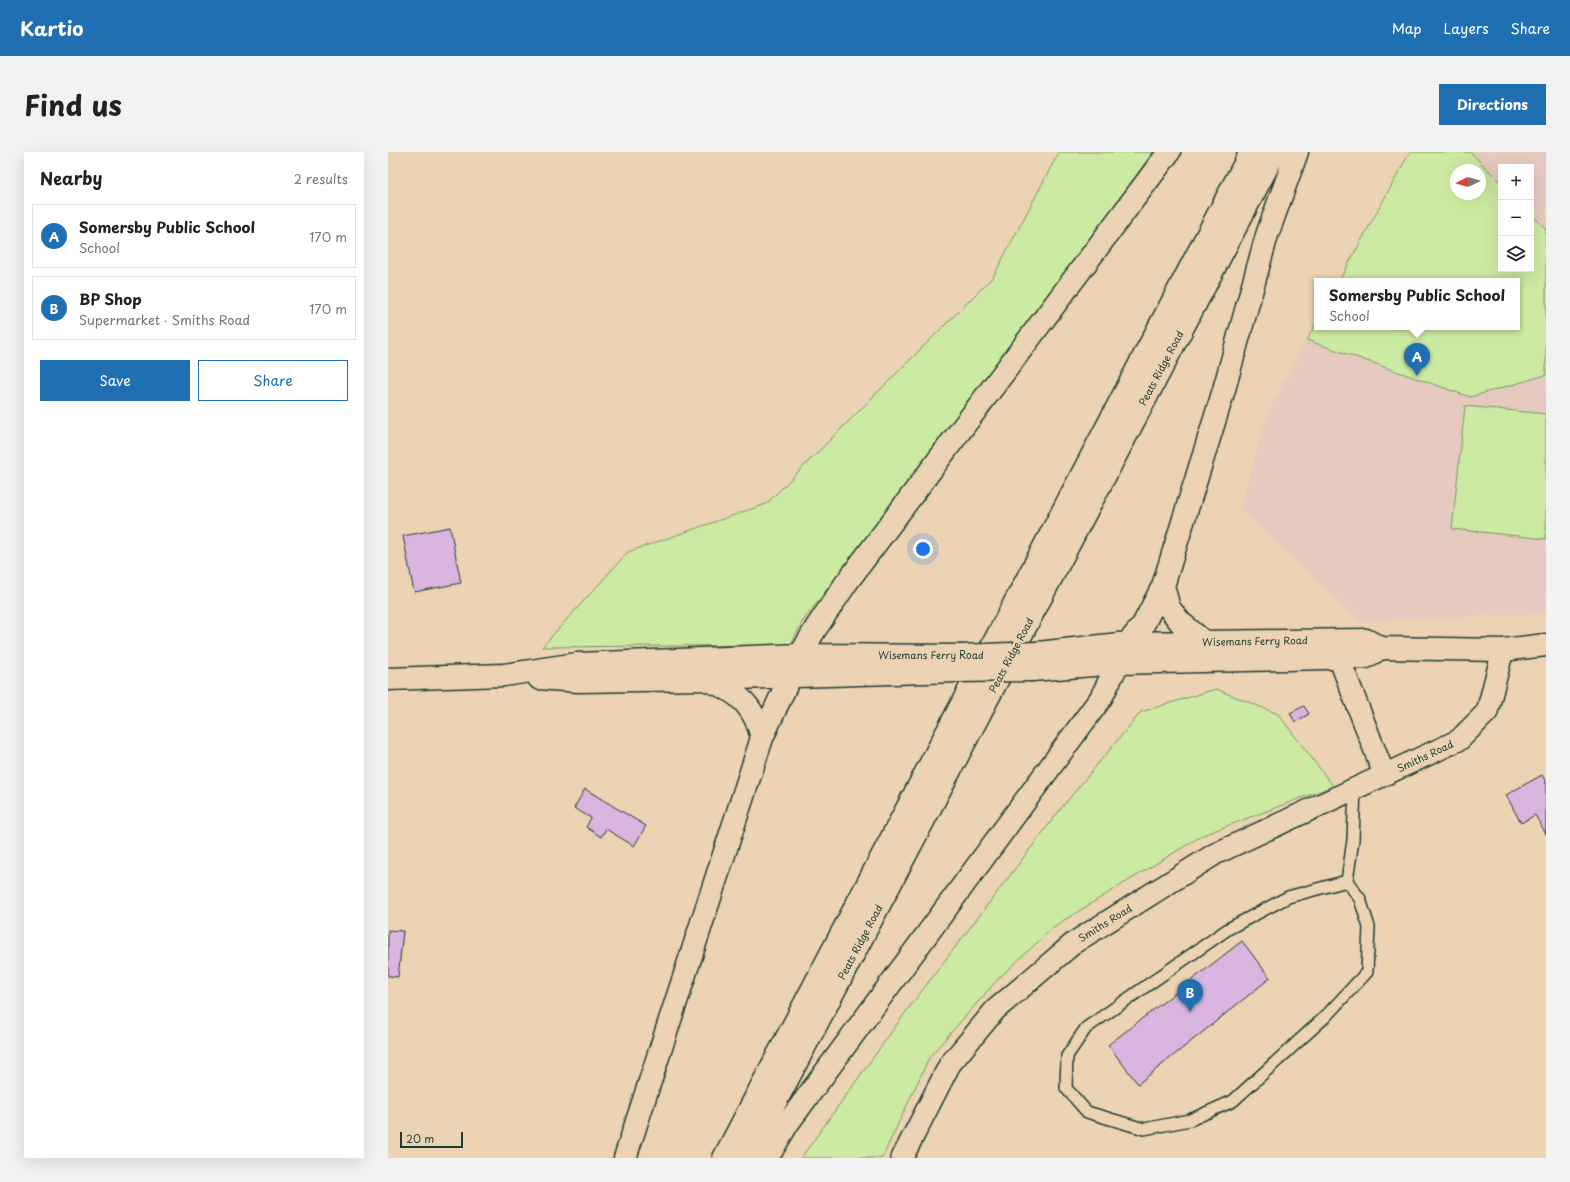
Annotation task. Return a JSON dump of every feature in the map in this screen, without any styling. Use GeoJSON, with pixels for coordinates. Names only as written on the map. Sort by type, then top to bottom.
{"type":"FeatureCollection","features":[{"type":"Feature","properties":{"kind":"main road"},"geometry":{"type":"LineString","coordinates":[[625,1158],[762,738],[800,655],[847,582],[1169,152]]}},
{"type":"Feature","properties":{"kind":"main road","name":"Peats Ridge Road"},"geometry":{"type":"LineString","coordinates":[[724,1158],[1251,152]]}},
{"type":"Feature","properties":{"kind":"main road","name":"Peats Ridge Road"},"geometry":{"type":"LineString","coordinates":[[746,1158],[1275,152]]}},
{"type":"Feature","properties":{"kind":"main road"},"geometry":{"type":"LineString","coordinates":[[767,1158],[797,1110],[1101,698],[1128,643],[1143,625],[1163,586],[1223,393],[1267,235],[1297,152]]}},
{"type":"Feature","properties":{"kind":"main road"},"geometry":{"type":"LineString","coordinates":[[1163,586],[1169,608],[1181,623],[1204,642]]}},
{"type":"Feature","properties":{"kind":"main road","name":"Wisemans Ferry Road"},"geometry":{"type":"LineString","coordinates":[[1035,661],[1128,643],[1366,640],[1381,648],[1503,650],[1546,645]]}},
{"type":"Feature","properties":{"kind":"main road","name":"Wisemans Ferry Road"},"geometry":{"type":"LineString","coordinates":[[504,674],[578,681],[790,677],[959,663],[1035,661],[1117,663],[1366,657],[1381,648]]}},
{"type":"Feature","properties":{"kind":"main road","name":"Wisemans Ferry Road"},"geometry":{"type":"LineString","coordinates":[[388,679],[504,674],[577,664],[800,655],[959,663]]}},
{"type":"Feature","properties":{"kind":"main road"},"geometry":{"type":"LineString","coordinates":[[704,679],[729,689],[738,695],[754,714],[762,738]]}},
{"type":"Feature","properties":{"kind":"street","name":"Smiths Road"},"geometry":{"type":"LineString","coordinates":[[902,1158],[950,1064],[995,1010],[1075,942],[1214,854],[1459,740],[1486,712],[1503,650]]}},
{"type":"Feature","properties":{"kind":"street","name":"Smiths Road"},"geometry":{"type":"LineString","coordinates":[[1339,658],[1384,774]]}},
{"type":"Feature","properties":{"kind":"lane"},"geometry":{"type":"LineString","coordinates":[[1346,881],[1288,897],[1228,929],[1086,1028],[1067,1056],[1066,1088],[1087,1112],[1144,1129],[1190,1120],[1233,1101],[1325,1017],[1367,972],[1369,927],[1360,899],[1346,881],[1353,840],[1355,788]]}},
{"type":"Feature","properties":{"kind":"shaded area"},"geometry":{"type":"Polygon","coordinates":[[[1410,152],[1546,152],[1546,613],[1360,621],[1240,509],[1268,412],[1314,328],[1314,330],[1520,330],[1520,278],[1341,278],[1410,152]]]}},
{"type":"Feature","properties":{"kind":"green space"},"geometry":{"type":"Polygon","coordinates":[[[1059,152],[1153,152],[1072,264],[803,621],[790,645],[542,647],[628,552],[766,504],[993,277],[1059,152]]]}},
{"type":"Feature","properties":{"kind":"green space"},"geometry":{"type":"Polygon","coordinates":[[[1410,152],[1470,152],[1482,164],[1450,164],[1450,200],[1486,200],[1486,168],[1498,180],[1498,272],[1534,272],[1534,217],[1546,229],[1546,375],[1470,397],[1307,340],[1314,327],[1314,330],[1520,330],[1520,278],[1341,278],[1410,152]]]}},
{"type":"Feature","properties":{"kind":"green space"},"geometry":{"type":"Polygon","coordinates":[[[1465,406],[1546,414],[1546,539],[1452,529],[1465,406]]]}},
{"type":"Feature","properties":{"kind":"green space"},"geometry":{"type":"Polygon","coordinates":[[[1216,689],[1278,714],[1333,786],[1203,835],[1056,925],[1000,977],[930,1056],[882,1158],[801,1158],[908,1009],[1063,806],[1141,712],[1216,689]]]}},
{"type":"Feature","properties":{"kind":"building"},"geometry":{"type":"Polygon","coordinates":[[[450,527],[461,583],[414,592],[403,536],[450,527]]]}},
{"type":"Feature","properties":{"kind":"building"},"geometry":{"type":"Polygon","coordinates":[[[1304,706],[1309,714],[1295,722],[1290,713],[1304,706]]]}},
{"type":"Feature","properties":{"kind":"building"},"geometry":{"type":"Polygon","coordinates":[[[1542,775],[1546,782],[1546,834],[1535,815],[1521,823],[1506,795],[1542,775]]]}},
{"type":"Feature","properties":{"kind":"building"},"geometry":{"type":"Polygon","coordinates":[[[585,789],[646,826],[634,846],[606,829],[601,837],[586,827],[591,818],[574,808],[585,789]]]}},
{"type":"Feature","properties":{"kind":"building"},"geometry":{"type":"Polygon","coordinates":[[[388,930],[403,931],[398,977],[388,976],[388,930]]]}},
{"type":"Feature","properties":{"kind":"building"},"geometry":{"type":"Polygon","coordinates":[[[1242,941],[1270,978],[1138,1084],[1108,1045],[1242,941]]]}},
{"type":"Feature","properties":{"kind":"place","name":"Somersby Public School"},"geometry":{"type":"Point","coordinates":[1417,376]}},
{"type":"Feature","properties":{"kind":"place","name":"BP Shop"},"geometry":{"type":"Point","coordinates":[1190,1012]}}]}
